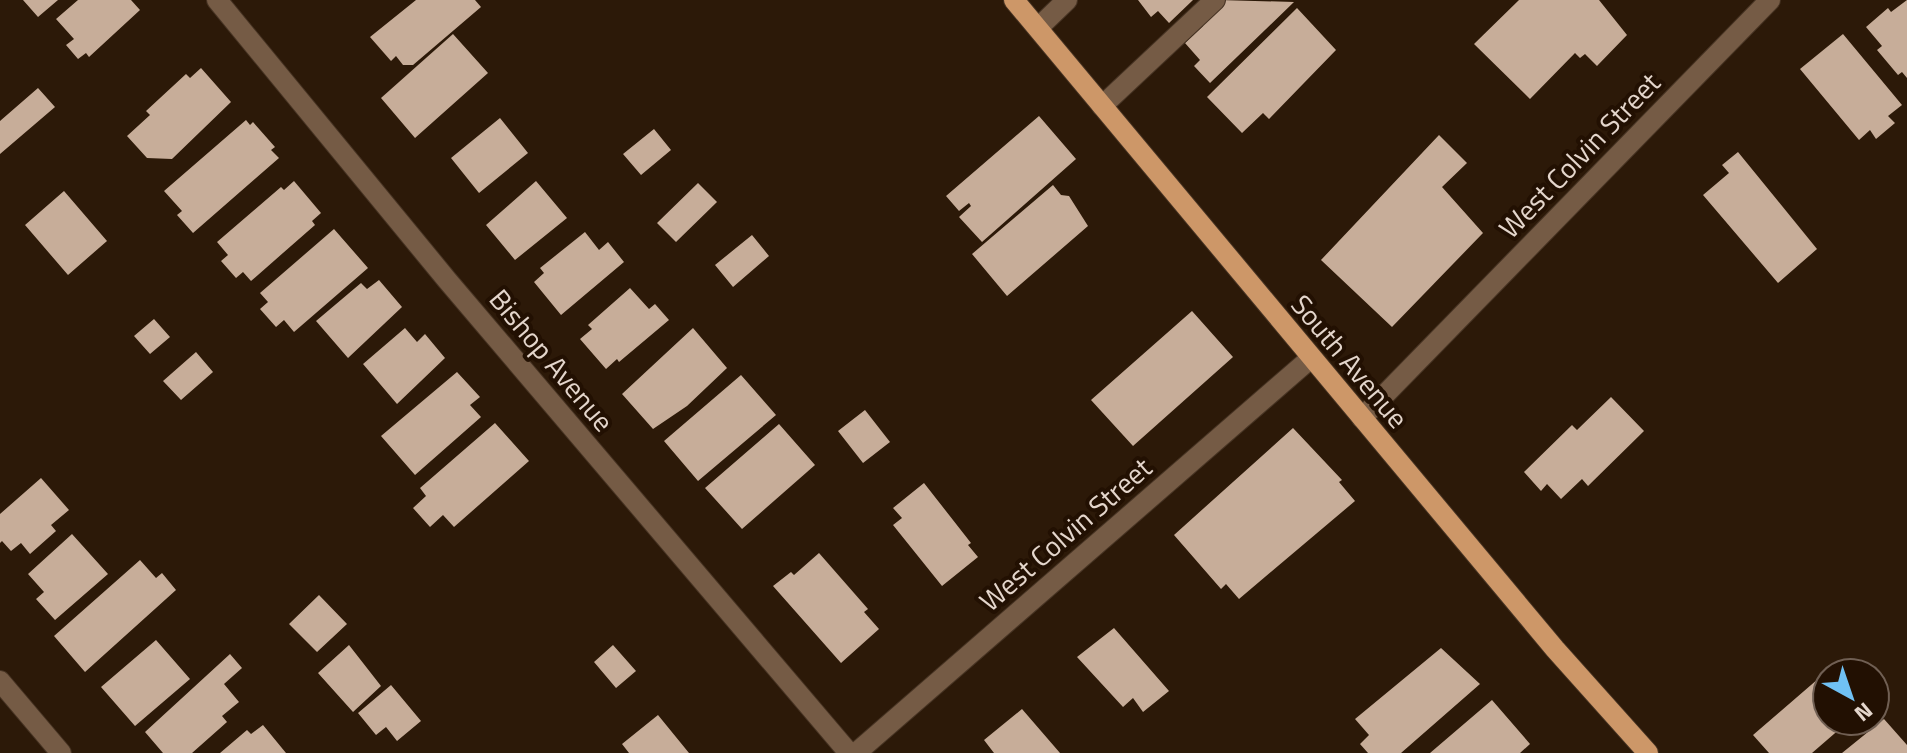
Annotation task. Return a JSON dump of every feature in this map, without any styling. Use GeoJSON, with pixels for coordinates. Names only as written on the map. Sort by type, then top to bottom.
{"type":"FeatureCollection","features":[{"type":"Feature","properties":{"kind":"main road","name":"South Avenue"},"geometry":{"type":"LineString","coordinates":[[1014,0],[1555,649],[1648,753]]}},
{"type":"Feature","properties":{"kind":"street","name":"Bishop Avenue"},"geometry":{"type":"LineString","coordinates":[[217,0],[447,280],[849,753]]}},
{"type":"Feature","properties":{"kind":"street"},"geometry":{"type":"LineString","coordinates":[[1038,28],[1067,0]]}},
{"type":"Feature","properties":{"kind":"street"},"geometry":{"type":"LineString","coordinates":[[1102,106],[1215,0]]}},
{"type":"Feature","properties":{"kind":"street","name":"West Colvin Street"},"geometry":{"type":"LineString","coordinates":[[1362,418],[1770,0]]}},
{"type":"Feature","properties":{"kind":"street","name":"West Colvin Street"},"geometry":{"type":"LineString","coordinates":[[856,753],[1311,358]]}},
{"type":"Feature","properties":{"kind":"street"},"geometry":{"type":"LineString","coordinates":[[0,681],[61,753]]}},
{"type":"Feature","properties":{"kind":"building"},"geometry":{"type":"Polygon","coordinates":[[[23,0],[58,0],[38,17],[23,0]]]}},
{"type":"Feature","properties":{"kind":"building"},"geometry":{"type":"Polygon","coordinates":[[[78,0],[131,0],[140,10],[89,57],[86,53],[78,59],[66,45],[74,39],[56,19],[78,0]]]}},
{"type":"Feature","properties":{"kind":"building"},"geometry":{"type":"Polygon","coordinates":[[[416,0],[475,0],[481,7],[413,65],[403,65],[396,56],[391,61],[370,37],[416,0]]]}},
{"type":"Feature","properties":{"kind":"building"},"geometry":{"type":"Polygon","coordinates":[[[1138,0],[1193,0],[1169,23],[1158,11],[1151,17],[1138,0]]]}},
{"type":"Feature","properties":{"kind":"building"},"geometry":{"type":"Polygon","coordinates":[[[1219,0],[1294,2],[1210,83],[1194,66],[1200,60],[1185,43],[1203,26],[1197,21],[1219,0]]]}},
{"type":"Feature","properties":{"kind":"building"},"geometry":{"type":"Polygon","coordinates":[[[1519,0],[1599,0],[1627,35],[1597,66],[1585,54],[1580,58],[1575,53],[1530,99],[1474,44],[1519,0]]]}},
{"type":"Feature","properties":{"kind":"building"},"geometry":{"type":"Polygon","coordinates":[[[1907,0],[1907,78],[1902,72],[1898,75],[1877,50],[1882,46],[1866,27],[1888,8],[1891,12],[1907,0]]]}},
{"type":"Feature","properties":{"kind":"building"},"geometry":{"type":"Polygon","coordinates":[[[1297,8],[1336,50],[1269,119],[1263,113],[1242,133],[1207,97],[1297,8]]]}},
{"type":"Feature","properties":{"kind":"building"},"geometry":{"type":"Polygon","coordinates":[[[453,34],[488,73],[415,138],[381,98],[453,34]]]}},
{"type":"Feature","properties":{"kind":"building"},"geometry":{"type":"Polygon","coordinates":[[[1843,34],[1902,105],[1888,116],[1895,123],[1876,139],[1870,130],[1859,140],[1800,69],[1843,34]]]}},
{"type":"Feature","properties":{"kind":"building"},"geometry":{"type":"Polygon","coordinates":[[[201,68],[231,102],[172,159],[147,158],[127,136],[150,115],[146,111],[186,74],[190,78],[201,68]]]}},
{"type":"Feature","properties":{"kind":"building"},"geometry":{"type":"Polygon","coordinates":[[[38,88],[55,107],[0,154],[0,121],[38,88]]]}},
{"type":"Feature","properties":{"kind":"building"},"geometry":{"type":"Polygon","coordinates":[[[1039,116],[1076,159],[982,242],[959,217],[971,206],[969,203],[959,211],[946,196],[1039,116]]]}},
{"type":"Feature","properties":{"kind":"building"},"geometry":{"type":"Polygon","coordinates":[[[500,118],[528,153],[479,193],[451,158],[500,118]]]}},
{"type":"Feature","properties":{"kind":"building"},"geometry":{"type":"Polygon","coordinates":[[[246,120],[250,125],[253,122],[275,147],[271,150],[279,158],[193,233],[177,215],[182,211],[164,191],[246,120]]]}},
{"type":"Feature","properties":{"kind":"building"},"geometry":{"type":"Polygon","coordinates":[[[654,129],[671,150],[641,175],[623,154],[654,129]]]}},
{"type":"Feature","properties":{"kind":"building"},"geometry":{"type":"Polygon","coordinates":[[[1439,135],[1467,163],[1442,187],[1483,233],[1392,327],[1321,260],[1439,135]]]}},
{"type":"Feature","properties":{"kind":"building"},"geometry":{"type":"Polygon","coordinates":[[[1738,152],[1817,249],[1778,283],[1703,195],[1729,173],[1722,165],[1738,152]]]}},
{"type":"Feature","properties":{"kind":"building"},"geometry":{"type":"Polygon","coordinates":[[[294,181],[321,213],[312,221],[315,225],[251,281],[243,272],[236,278],[221,261],[228,255],[217,242],[281,187],[284,190],[294,181]]]}},
{"type":"Feature","properties":{"kind":"building"},"geometry":{"type":"Polygon","coordinates":[[[536,181],[567,218],[515,260],[486,225],[536,181]]]}},
{"type":"Feature","properties":{"kind":"building"},"geometry":{"type":"Polygon","coordinates":[[[698,183],[717,202],[676,242],[657,223],[698,183]]]}},
{"type":"Feature","properties":{"kind":"building"},"geometry":{"type":"Polygon","coordinates":[[[1053,185],[1061,195],[1069,196],[1088,226],[1007,296],[972,254],[1053,185]]]}},
{"type":"Feature","properties":{"kind":"building"},"geometry":{"type":"Polygon","coordinates":[[[64,191],[107,241],[68,275],[25,225],[64,191]]]}},
{"type":"Feature","properties":{"kind":"building"},"geometry":{"type":"Polygon","coordinates":[[[334,229],[368,268],[294,332],[284,320],[276,327],[260,309],[268,302],[260,293],[334,229]]]}},
{"type":"Feature","properties":{"kind":"building"},"geometry":{"type":"Polygon","coordinates":[[[585,232],[599,250],[608,242],[624,262],[561,315],[534,282],[544,273],[540,268],[585,232]]]}},
{"type":"Feature","properties":{"kind":"building"},"geometry":{"type":"Polygon","coordinates":[[[752,235],[769,256],[733,287],[715,265],[752,235]]]}},
{"type":"Feature","properties":{"kind":"building"},"geometry":{"type":"Polygon","coordinates":[[[379,280],[402,307],[348,358],[316,321],[361,283],[367,289],[379,280]]]}},
{"type":"Feature","properties":{"kind":"building"},"geometry":{"type":"Polygon","coordinates":[[[630,288],[649,309],[655,304],[669,320],[619,362],[617,359],[606,369],[580,339],[592,329],[588,325],[630,288]]]}},
{"type":"Feature","properties":{"kind":"building"},"geometry":{"type":"Polygon","coordinates":[[[1192,311],[1233,357],[1133,446],[1091,400],[1192,311]]]}},
{"type":"Feature","properties":{"kind":"building"},"geometry":{"type":"Polygon","coordinates":[[[154,319],[170,337],[150,354],[134,336],[154,319]]]}},
{"type":"Feature","properties":{"kind":"building"},"geometry":{"type":"Polygon","coordinates":[[[405,328],[417,342],[425,334],[445,358],[397,404],[363,364],[405,328]]]}},
{"type":"Feature","properties":{"kind":"building"},"geometry":{"type":"Polygon","coordinates":[[[693,328],[727,368],[687,406],[653,429],[622,394],[693,328]]]}},
{"type":"Feature","properties":{"kind":"building"},"geometry":{"type":"Polygon","coordinates":[[[196,352],[213,372],[181,400],[163,381],[196,352]]]}},
{"type":"Feature","properties":{"kind":"building"},"geometry":{"type":"Polygon","coordinates":[[[457,372],[480,397],[470,405],[481,417],[415,475],[381,436],[457,372]]]}},
{"type":"Feature","properties":{"kind":"building"},"geometry":{"type":"Polygon","coordinates":[[[741,375],[776,415],[698,481],[664,441],[741,375]]]}},
{"type":"Feature","properties":{"kind":"building"},"geometry":{"type":"Polygon","coordinates":[[[1611,397],[1644,431],[1588,486],[1582,479],[1561,499],[1547,484],[1541,491],[1524,472],[1572,425],[1577,430],[1611,397]]]}},
{"type":"Feature","properties":{"kind":"building"},"geometry":{"type":"Polygon","coordinates":[[[865,410],[890,442],[863,463],[838,431],[865,410]]]}},
{"type":"Feature","properties":{"kind":"building"},"geometry":{"type":"Polygon","coordinates":[[[495,423],[529,461],[454,527],[443,515],[430,527],[413,508],[426,496],[420,488],[495,423]]]}},
{"type":"Feature","properties":{"kind":"building"},"geometry":{"type":"Polygon","coordinates":[[[779,424],[815,465],[742,529],[705,488],[779,424]]]}},
{"type":"Feature","properties":{"kind":"building"},"geometry":{"type":"Polygon","coordinates":[[[1293,428],[1342,480],[1339,482],[1355,501],[1239,599],[1226,584],[1221,589],[1174,535],[1293,428]]]}},
{"type":"Feature","properties":{"kind":"building"},"geometry":{"type":"Polygon","coordinates":[[[41,478],[69,510],[51,525],[56,531],[30,554],[21,543],[11,551],[2,541],[0,543],[0,514],[41,478]]]}},
{"type":"Feature","properties":{"kind":"building"},"geometry":{"type":"Polygon","coordinates":[[[924,483],[971,543],[968,545],[978,557],[942,586],[893,525],[902,518],[893,508],[924,483]]]}},
{"type":"Feature","properties":{"kind":"building"},"geometry":{"type":"Polygon","coordinates":[[[72,534],[108,574],[55,620],[36,599],[44,592],[28,574],[72,534]]]}},
{"type":"Feature","properties":{"kind":"building"},"geometry":{"type":"Polygon","coordinates":[[[819,553],[868,609],[864,612],[879,629],[841,663],[773,586],[791,572],[794,575],[819,553]]]}},
{"type":"Feature","properties":{"kind":"building"},"geometry":{"type":"Polygon","coordinates":[[[140,560],[156,578],[162,573],[176,590],[85,672],[54,636],[140,560]]]}},
{"type":"Feature","properties":{"kind":"building"},"geometry":{"type":"Polygon","coordinates":[[[319,595],[347,624],[317,652],[289,624],[319,595]]]}},
{"type":"Feature","properties":{"kind":"building"},"geometry":{"type":"Polygon","coordinates":[[[1114,628],[1169,691],[1143,712],[1133,698],[1123,707],[1077,657],[1114,628]]]}},
{"type":"Feature","properties":{"kind":"building"},"geometry":{"type":"Polygon","coordinates":[[[156,640],[190,679],[135,726],[101,687],[156,640]]]}},
{"type":"Feature","properties":{"kind":"building"},"geometry":{"type":"Polygon","coordinates":[[[349,645],[381,686],[353,712],[318,673],[349,645]]]}},
{"type":"Feature","properties":{"kind":"building"},"geometry":{"type":"Polygon","coordinates":[[[613,645],[636,671],[616,688],[594,662],[613,645]]]}},
{"type":"Feature","properties":{"kind":"building"},"geometry":{"type":"Polygon","coordinates":[[[1441,648],[1480,684],[1401,753],[1368,753],[1360,744],[1369,735],[1355,719],[1441,648]]]}},
{"type":"Feature","properties":{"kind":"building"},"geometry":{"type":"Polygon","coordinates":[[[230,654],[242,668],[224,684],[239,702],[222,716],[227,722],[192,753],[163,753],[145,732],[230,654]]]}},
{"type":"Feature","properties":{"kind":"building"},"geometry":{"type":"Polygon","coordinates":[[[391,685],[421,721],[397,741],[386,727],[376,735],[358,713],[391,685]]]}},
{"type":"Feature","properties":{"kind":"building"},"geometry":{"type":"Polygon","coordinates":[[[1811,685],[1811,737],[1830,737],[1812,753],[1769,753],[1753,735],[1811,685]]]}},
{"type":"Feature","properties":{"kind":"building"},"geometry":{"type":"Polygon","coordinates":[[[1492,700],[1530,744],[1520,753],[1430,753],[1492,700]]]}},
{"type":"Feature","properties":{"kind":"building"},"geometry":{"type":"Polygon","coordinates":[[[1022,709],[1060,753],[994,753],[984,740],[1022,709]]]}},
{"type":"Feature","properties":{"kind":"building"},"geometry":{"type":"Polygon","coordinates":[[[658,715],[689,753],[629,753],[622,744],[658,715]]]}},
{"type":"Feature","properties":{"kind":"building"},"geometry":{"type":"Polygon","coordinates":[[[263,725],[286,753],[220,753],[247,730],[251,734],[263,725]]]}},
{"type":"Feature","properties":{"kind":"building"},"geometry":{"type":"Polygon","coordinates":[[[1891,727],[1907,745],[1907,753],[1842,753],[1862,737],[1891,737],[1891,727]]]}}]}
